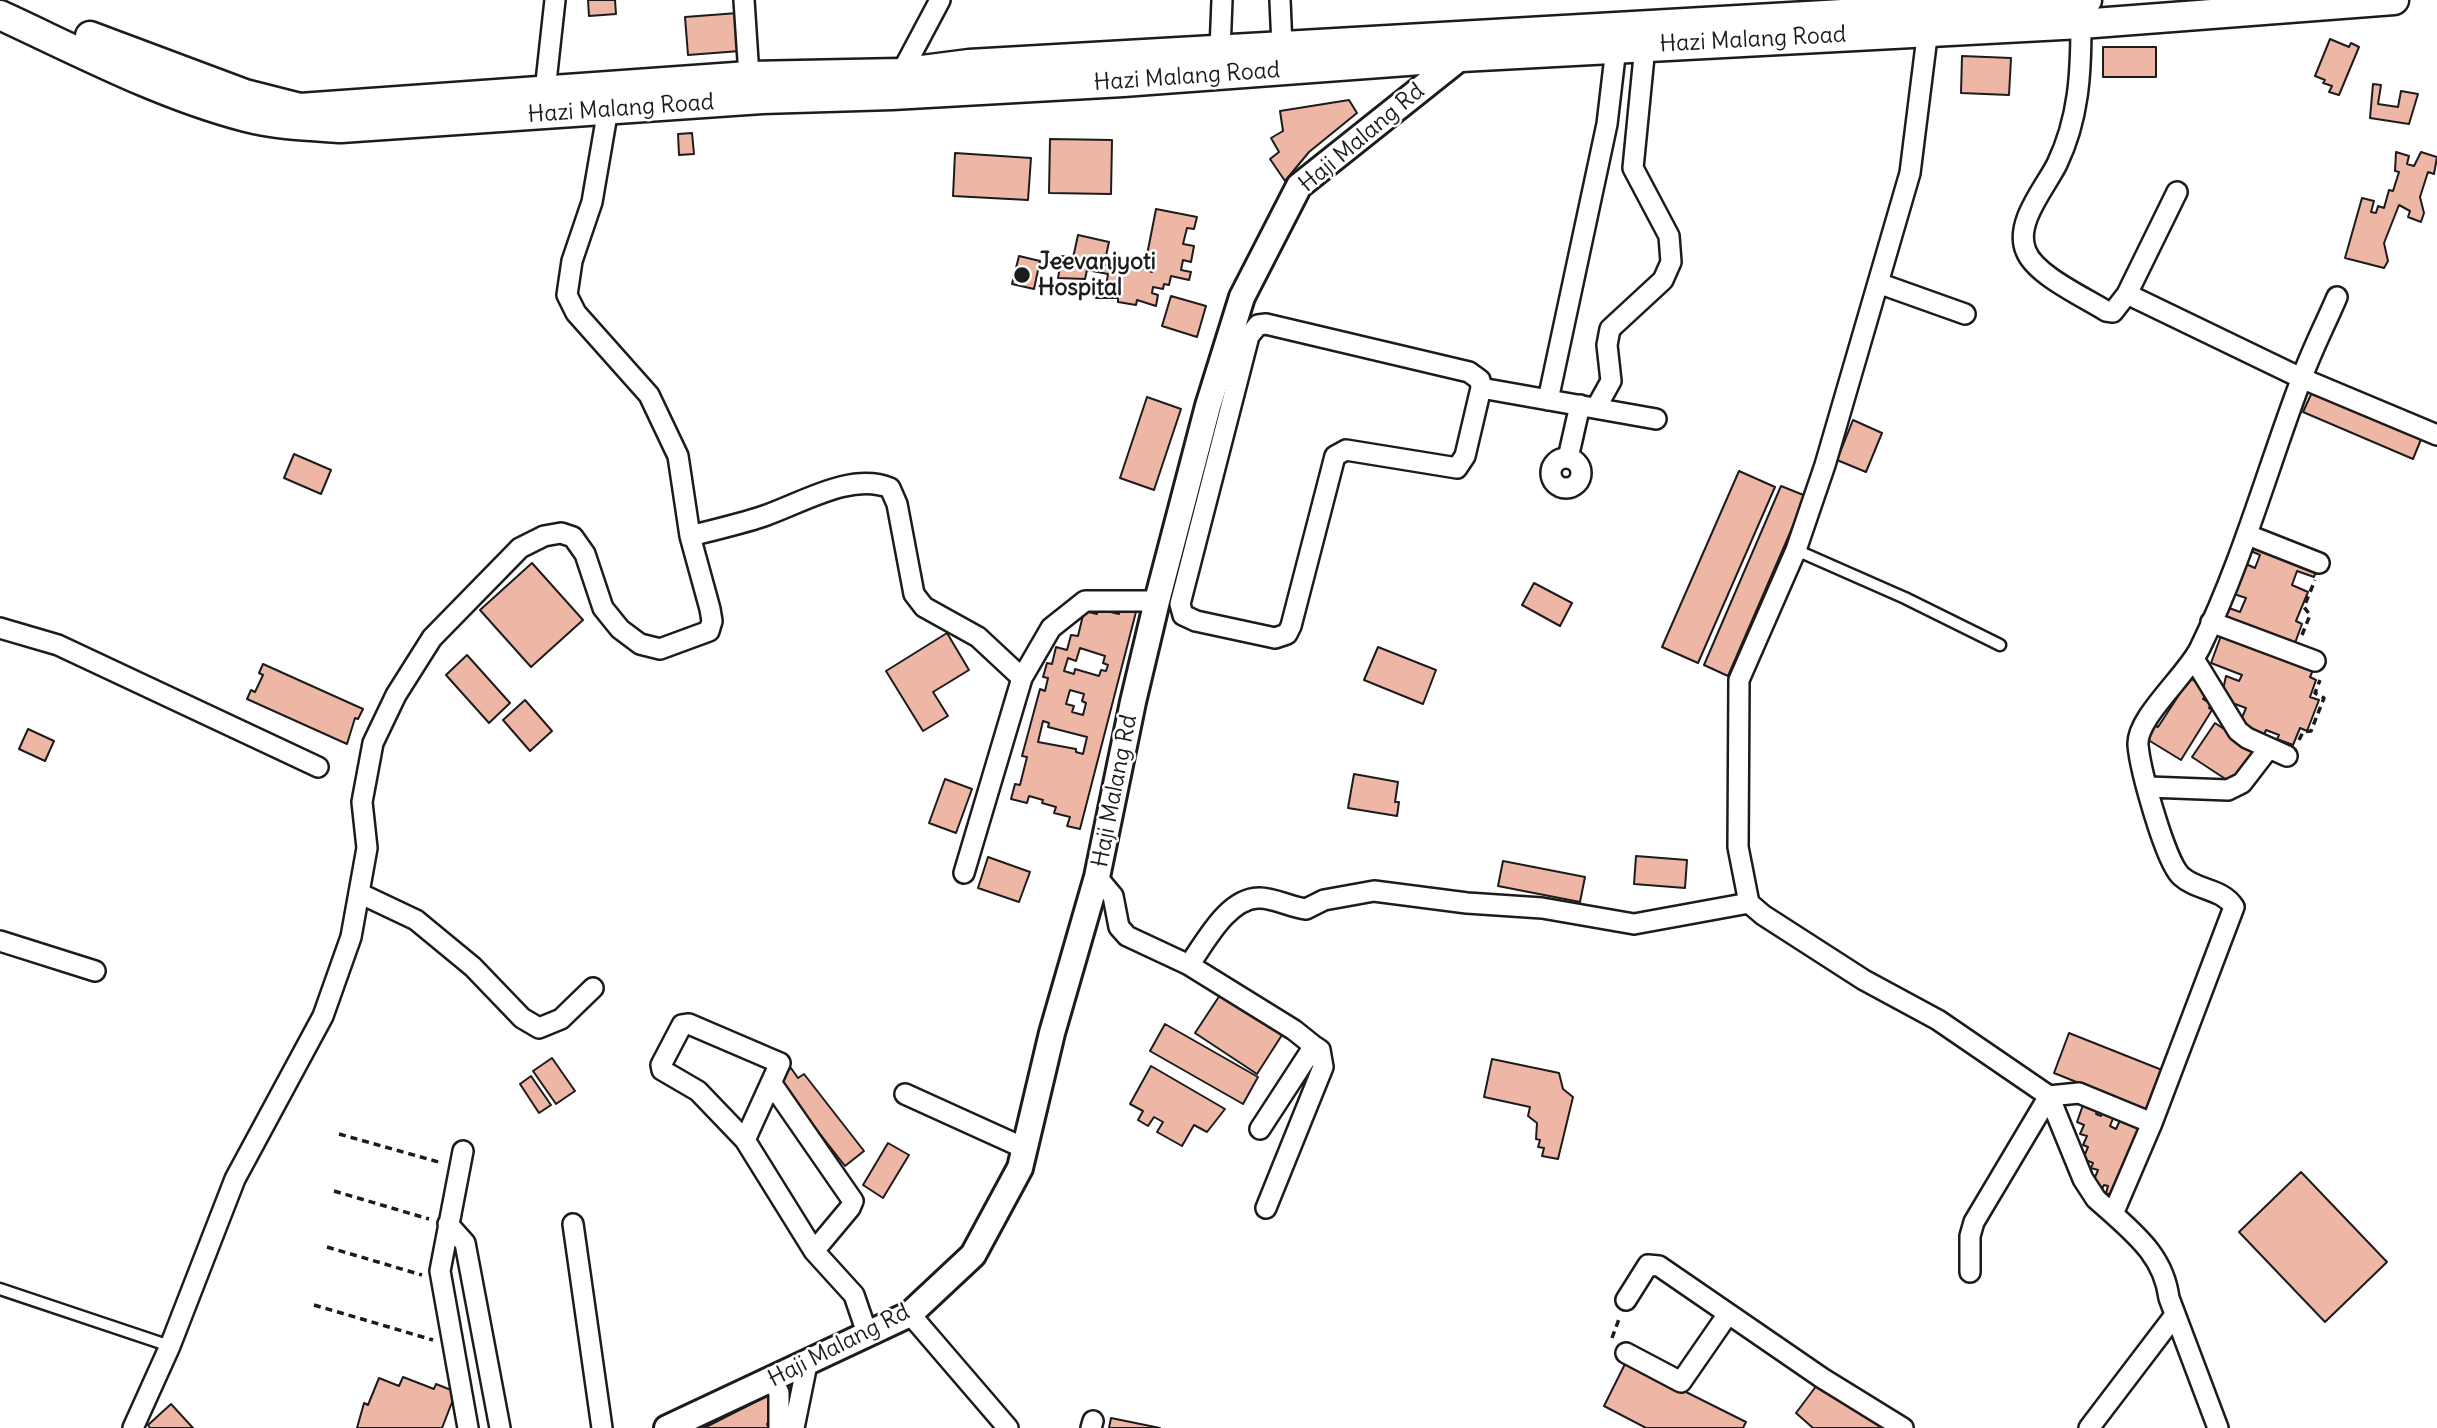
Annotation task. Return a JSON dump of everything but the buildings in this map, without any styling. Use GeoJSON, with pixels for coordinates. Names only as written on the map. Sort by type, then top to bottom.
{"type":"FeatureCollection","features":[{"type":"Feature","properties":{"kind":"main road","name":"Hazi Malang Road"},"geometry":{"type":"LineString","coordinates":[[4,0],[134,55],[245,94],[300,108],[749,76],[896,84]]}},
{"type":"Feature","properties":{"kind":"main road","name":"Hazi Malang Road"},"geometry":{"type":"LineString","coordinates":[[1464,47],[2084,12],[2394,0]]}},
{"type":"Feature","properties":{"kind":"main road","name":"Hazi Malang Road"},"geometry":{"type":"LineString","coordinates":[[0,15],[127,74],[258,119],[341,128],[1031,74],[1429,48],[1616,48],[1646,35]]}},
{"type":"Feature","properties":{"kind":"main road","name":"Hazi Malang Road"},"geometry":{"type":"LineString","coordinates":[[1031,74],[1220,50],[1282,46],[1429,48]]}},
{"type":"Feature","properties":{"kind":"street"},"geometry":{"type":"LineString","coordinates":[[545,90],[555,0]]}},
{"type":"Feature","properties":{"kind":"street"},"geometry":{"type":"LineString","coordinates":[[744,0],[749,76]]}},
{"type":"Feature","properties":{"kind":"street"},"geometry":{"type":"LineString","coordinates":[[896,84],[940,0]]}},
{"type":"Feature","properties":{"kind":"street"},"geometry":{"type":"LineString","coordinates":[[1220,50],[1222,0]]}},
{"type":"Feature","properties":{"kind":"street"},"geometry":{"type":"LineString","coordinates":[[1280,0],[1282,46]]}},
{"type":"Feature","properties":{"kind":"street"},"geometry":{"type":"LineString","coordinates":[[2084,12],[2081,82],[2073,121],[2058,162],[2028,218],[2022,236],[2026,253],[2037,268],[2106,311],[2113,312],[2127,294],[2177,192]]}},
{"type":"Feature","properties":{"kind":"street"},"geometry":{"type":"LineString","coordinates":[[1749,903],[1738,847],[1739,680],[1796,550],[1825,465],[1910,173],[1929,20]]}},
{"type":"Feature","properties":{"kind":"street"},"geometry":{"type":"LineString","coordinates":[[1568,458],[1588,407],[1611,381],[1607,345],[1610,329],[1663,280],[1671,262],[1669,236],[1633,168],[1646,35]]}},
{"type":"Feature","properties":{"kind":"street","name":"Haji Malang Rd"},"geometry":{"type":"LineString","coordinates":[[667,1428],[910,1314],[973,1255],[1020,1168],[1052,1033],[1097,877],[1157,601],[1208,406],[1242,297],[1299,186],[1464,47]]}},
{"type":"Feature","properties":{"kind":"street"},"geometry":{"type":"LineString","coordinates":[[1548,400],[1607,124],[1616,48]]}},
{"type":"Feature","properties":{"kind":"street"},"geometry":{"type":"LineString","coordinates":[[137,1426],[235,1179],[323,1016],[351,937],[367,848],[362,802],[373,743],[396,695],[432,638],[520,548],[544,536],[561,533],[573,537],[585,554],[603,608],[620,629],[640,644],[660,649],[709,631],[712,621],[710,609],[690,537],[678,456],[649,395],[576,313],[566,295],[572,261],[592,202],[608,108]]}},
{"type":"Feature","properties":{"kind":"street"},"geometry":{"type":"LineString","coordinates":[[1878,283],[1965,314]]}},
{"type":"Feature","properties":{"kind":"street"},"geometry":{"type":"LineString","coordinates":[[2127,294],[2301,378],[2437,435]]}},
{"type":"Feature","properties":{"kind":"street"},"geometry":{"type":"LineString","coordinates":[[2113,1214],[2152,1123],[2234,908],[2227,897],[2195,885],[2174,868],[2148,787],[2138,743],[2140,732],[2194,659],[2211,622],[2248,535],[2301,378],[2337,297]]}},
{"type":"Feature","properties":{"kind":"street"},"geometry":{"type":"LineString","coordinates":[[1266,324],[1469,372],[1480,380],[1481,388],[1465,456],[1457,468],[1346,450],[1335,456],[1287,634],[1275,638],[1196,621],[1183,615],[1180,604],[1242,363],[1250,333],[1258,325],[1266,324]]}},
{"type":"Feature","properties":{"kind":"street"},"geometry":{"type":"LineString","coordinates":[[1481,388],[1656,419]]}},
{"type":"Feature","properties":{"kind":"street"},"geometry":{"type":"LineString","coordinates":[[690,537],[762,516],[839,488],[876,482],[890,488],[897,504],[914,594],[924,607],[978,637],[1022,678]]}},
{"type":"Feature","properties":{"kind":"street"},"geometry":{"type":"LineString","coordinates":[[2248,535],[2319,563]]}},
{"type":"Feature","properties":{"kind":"street"},"geometry":{"type":"LineString","coordinates":[[964,873],[1022,678],[1051,628],[1085,601],[1157,601]]}},
{"type":"Feature","properties":{"kind":"street"},"geometry":{"type":"LineString","coordinates":[[2211,622],[2315,660]]}},
{"type":"Feature","properties":{"kind":"street"},"geometry":{"type":"LineString","coordinates":[[2,633],[58,645],[318,766]]}},
{"type":"Feature","properties":{"kind":"street"},"geometry":{"type":"LineString","coordinates":[[2194,659],[2238,731],[2287,756]]}},
{"type":"Feature","properties":{"kind":"street"},"geometry":{"type":"LineString","coordinates":[[2148,787],[2228,790],[2237,788],[2269,748]]}},
{"type":"Feature","properties":{"kind":"street"},"geometry":{"type":"LineString","coordinates":[[1097,877],[1112,896],[1119,928],[1127,936],[1189,965],[1294,1030],[1320,1051],[1323,1067],[1266,1208]]}},
{"type":"Feature","properties":{"kind":"street"},"geometry":{"type":"LineString","coordinates":[[1189,965],[1232,909],[1245,900],[1260,897],[1306,909],[1324,900],[1374,891],[1467,903],[1542,908],[1634,924],[1749,903],[1864,980],[1938,1020],[2049,1096],[2083,1179],[2096,1199],[2143,1240],[2159,1263],[2175,1315],[2218,1428]]}},
{"type":"Feature","properties":{"kind":"street"},"geometry":{"type":"LineString","coordinates":[[359,893],[416,920],[473,967],[522,1018],[539,1028],[561,1019],[593,988]]}},
{"type":"Feature","properties":{"kind":"street"},"geometry":{"type":"LineString","coordinates":[[0,942],[95,971]]}},
{"type":"Feature","properties":{"kind":"street"},"geometry":{"type":"LineString","coordinates":[[745,1140],[780,1067],[776,1060],[689,1024],[677,1030],[661,1065],[662,1070],[698,1091],[745,1140],[814,1251],[854,1295],[868,1336]]}},
{"type":"Feature","properties":{"kind":"street"},"geometry":{"type":"LineString","coordinates":[[1260,1129],[1314,1046]]}},
{"type":"Feature","properties":{"kind":"street"},"geometry":{"type":"LineString","coordinates":[[772,1084],[853,1201],[814,1251]]}},
{"type":"Feature","properties":{"kind":"street"},"geometry":{"type":"LineString","coordinates":[[2049,1096],[2079,1093],[2152,1123]]}},
{"type":"Feature","properties":{"kind":"street"},"geometry":{"type":"LineString","coordinates":[[905,1094],[1024,1148]]}},
{"type":"Feature","properties":{"kind":"street"},"geometry":{"type":"LineString","coordinates":[[1970,1272],[1970,1236],[1974,1222],[2049,1096]]}},
{"type":"Feature","properties":{"kind":"street"},"geometry":{"type":"LineString","coordinates":[[461,1160],[440,1281],[468,1428]]}},
{"type":"Feature","properties":{"kind":"street"},"geometry":{"type":"LineString","coordinates":[[449,1224],[465,1243],[500,1428]]}},
{"type":"Feature","properties":{"kind":"street"},"geometry":{"type":"LineString","coordinates":[[573,1224],[602,1428]]}},
{"type":"Feature","properties":{"kind":"street"},"geometry":{"type":"LineString","coordinates":[[1626,1300],[1644,1269],[1654,1264],[1822,1378],[1903,1428]]}},
{"type":"Feature","properties":{"kind":"street"},"geometry":{"type":"LineString","coordinates":[[910,1314],[1008,1428]]}},
{"type":"Feature","properties":{"kind":"street"},"geometry":{"type":"LineString","coordinates":[[1626,1353],[1681,1382],[1728,1314]]}},
{"type":"Feature","properties":{"kind":"street"},"geometry":{"type":"LineString","coordinates":[[2090,1428],[2175,1315]]}},
{"type":"Feature","properties":{"kind":"street"},"geometry":{"type":"LineString","coordinates":[[794,1428],[807,1364]]}},
{"type":"Feature","properties":{"kind":"street"},"geometry":{"type":"LineString","coordinates":[[773,1380],[779,1393],[779,1428]]}},
{"type":"Feature","properties":{"kind":"lane"},"geometry":{"type":"LineString","coordinates":[[1796,550],[1905,598],[2000,645]]}},
{"type":"Feature","properties":{"kind":"lane"},"geometry":{"type":"LineString","coordinates":[[0,1289],[170,1346]]}},
{"type":"Feature","properties":{"kind":"path"},"geometry":{"type":"LineString","coordinates":[[2295,653],[2310,615],[2304,607],[2321,566],[2319,563]]}},
{"type":"Feature","properties":{"kind":"path"},"geometry":{"type":"LineString","coordinates":[[2287,756],[2293,754],[2303,732],[2311,732],[2324,698],[2315,693],[2320,679],[2316,673],[2315,660]]}},
{"type":"Feature","properties":{"kind":"path"},"geometry":{"type":"LineString","coordinates":[[340,1134],[461,1160]]}},
{"type":"Feature","properties":{"kind":"path"},"geometry":{"type":"LineString","coordinates":[[334,1191],[449,1224]]}},
{"type":"Feature","properties":{"kind":"path"},"geometry":{"type":"LineString","coordinates":[[327,1247],[440,1281]]}},
{"type":"Feature","properties":{"kind":"path"},"geometry":{"type":"LineString","coordinates":[[1626,1300],[1612,1338],[1618,1350],[1626,1353]]}},
{"type":"Feature","properties":{"kind":"path"},"geometry":{"type":"LineString","coordinates":[[314,1305],[453,1346]]}},
{"type":"Feature","properties":{"kind":"place","name":"Jeevanjyoti Hospital"},"geometry":{"type":"Point","coordinates":[1022,275]}}]}
